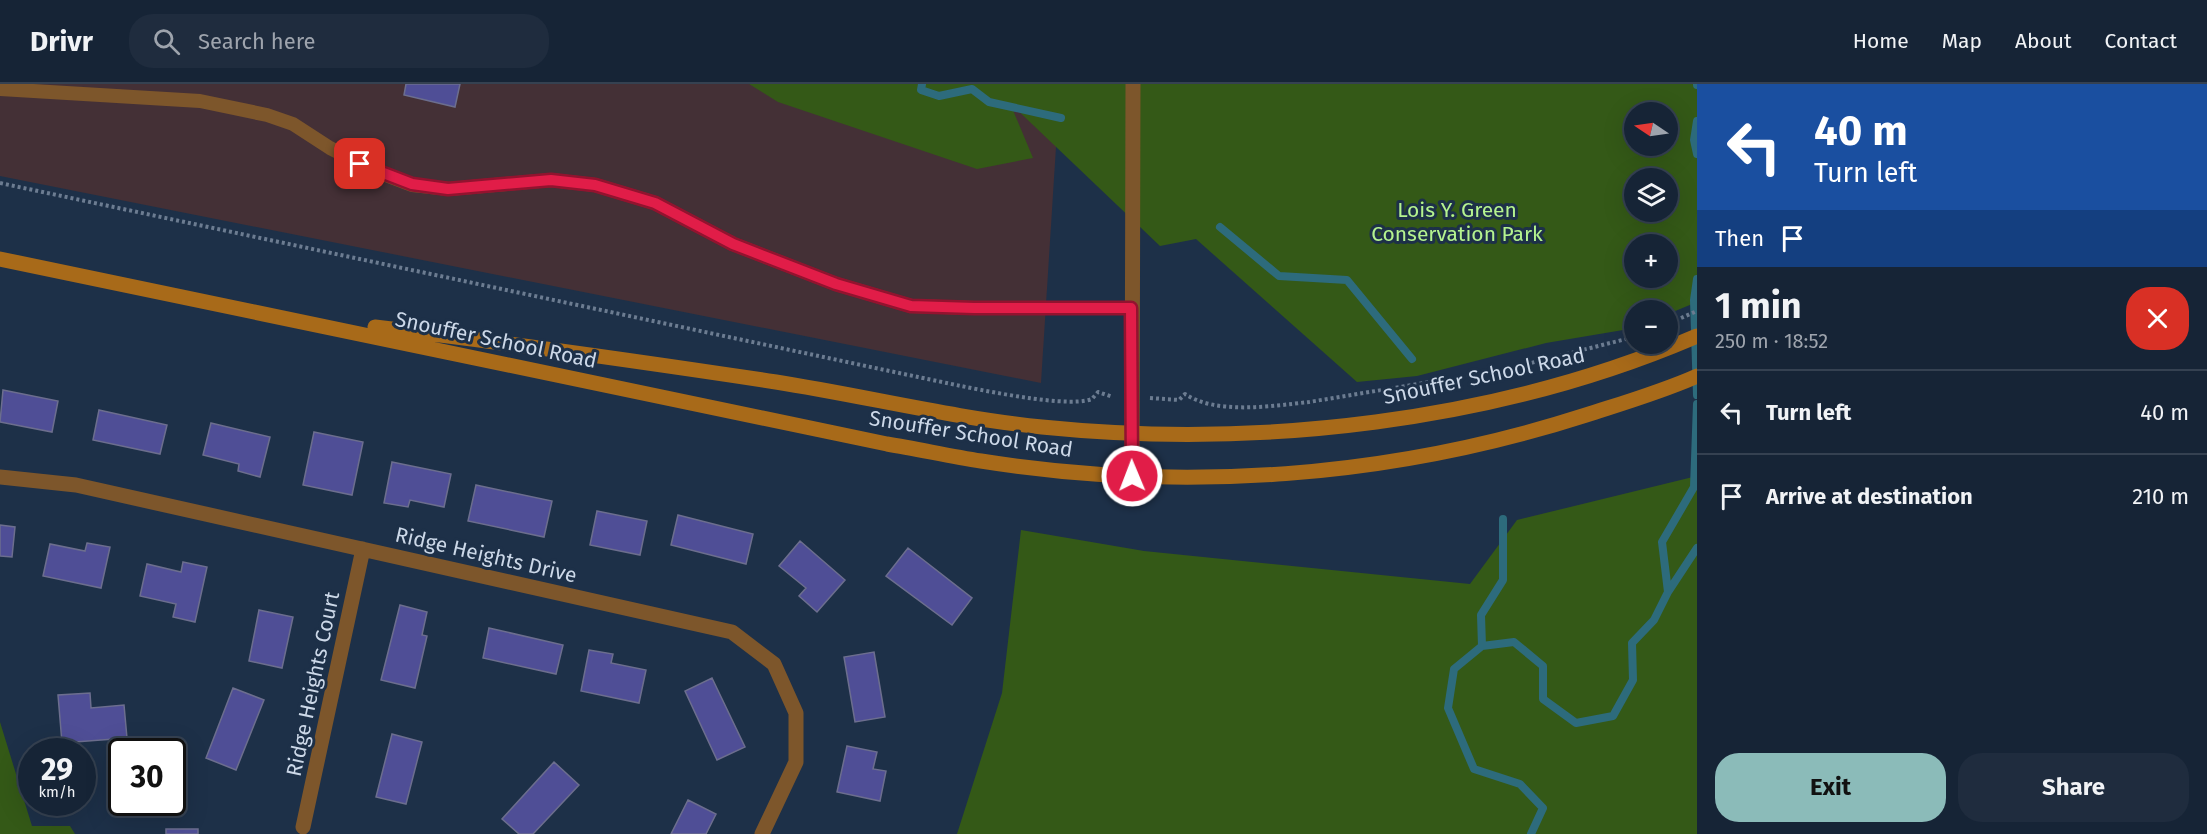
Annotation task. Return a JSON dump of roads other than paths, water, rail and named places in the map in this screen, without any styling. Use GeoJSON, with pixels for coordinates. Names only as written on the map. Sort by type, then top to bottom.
{"type":"FeatureCollection","features":[{"type":"Feature","properties":{"kind":"main road","name":"Snouffer School Road"},"geometry":{"type":"LineString","coordinates":[[0,259],[887,444],[982,461],[1132,476],[1210,478],[1267,476],[1344,470],[1399,461],[1481,446],[1536,431],[1639,398],[1697,376]]}},
{"type":"Feature","properties":{"kind":"main road","name":"Snouffer School Road"},"geometry":{"type":"LineString","coordinates":[[274,315],[588,353],[862,396],[991,421],[1043,428],[1132,433],[1216,434],[1294,430],[1439,412],[1572,382],[1646,358],[1697,336]]}},
{"type":"Feature","properties":{"kind":"street"},"geometry":{"type":"LineString","coordinates":[[1132,476],[1133,84]]}},
{"type":"Feature","properties":{"kind":"street","name":"Ridge Heights Drive"},"geometry":{"type":"LineString","coordinates":[[0,477],[76,485],[732,632],[774,664],[796,713],[796,762],[762,834]]}},
{"type":"Feature","properties":{"kind":"street","name":"Ridge Heights Court"},"geometry":{"type":"LineString","coordinates":[[303,828],[363,549]]}},
{"type":"Feature","properties":{"kind":"lane"},"geometry":{"type":"LineString","coordinates":[[0,89],[200,101],[267,115],[293,124],[330,148],[375,171],[412,184],[448,189],[551,180],[595,185],[655,203],[733,244],[836,284],[911,306],[1131,308]]}},
{"type":"Feature","properties":{"kind":"waterway"},"geometry":{"type":"LineString","coordinates":[[922,84],[921,90],[939,96],[972,89],[989,102],[1061,118]]}},
{"type":"Feature","properties":{"kind":"waterway"},"geometry":{"type":"LineString","coordinates":[[1697,121],[1694,140],[1697,154]]}},
{"type":"Feature","properties":{"kind":"waterway"},"geometry":{"type":"LineString","coordinates":[[1220,227],[1279,276],[1347,280],[1412,359]]}},
{"type":"Feature","properties":{"kind":"waterway"},"geometry":{"type":"LineString","coordinates":[[1697,279],[1694,300],[1697,395]]}},
{"type":"Feature","properties":{"kind":"waterway"},"geometry":{"type":"LineString","coordinates":[[1531,834],[1543,808],[1520,784],[1474,769],[1448,708],[1454,669],[1482,646],[1514,642],[1543,666],[1543,699],[1576,723],[1613,716],[1633,680],[1632,643],[1654,620],[1668,592],[1662,542],[1694,487],[1697,404]]}},
{"type":"Feature","properties":{"kind":"waterway"},"geometry":{"type":"LineString","coordinates":[[1482,646],[1481,615],[1503,580],[1503,519]]}},
{"type":"Feature","properties":{"kind":"waterway"},"geometry":{"type":"LineString","coordinates":[[1668,592],[1697,548]]}},
{"type":"Feature","properties":{"kind":"park label","name":"Lois Y. Green Conservation Park"},"geometry":{"type":"Point","coordinates":[1457,222]}}]}
